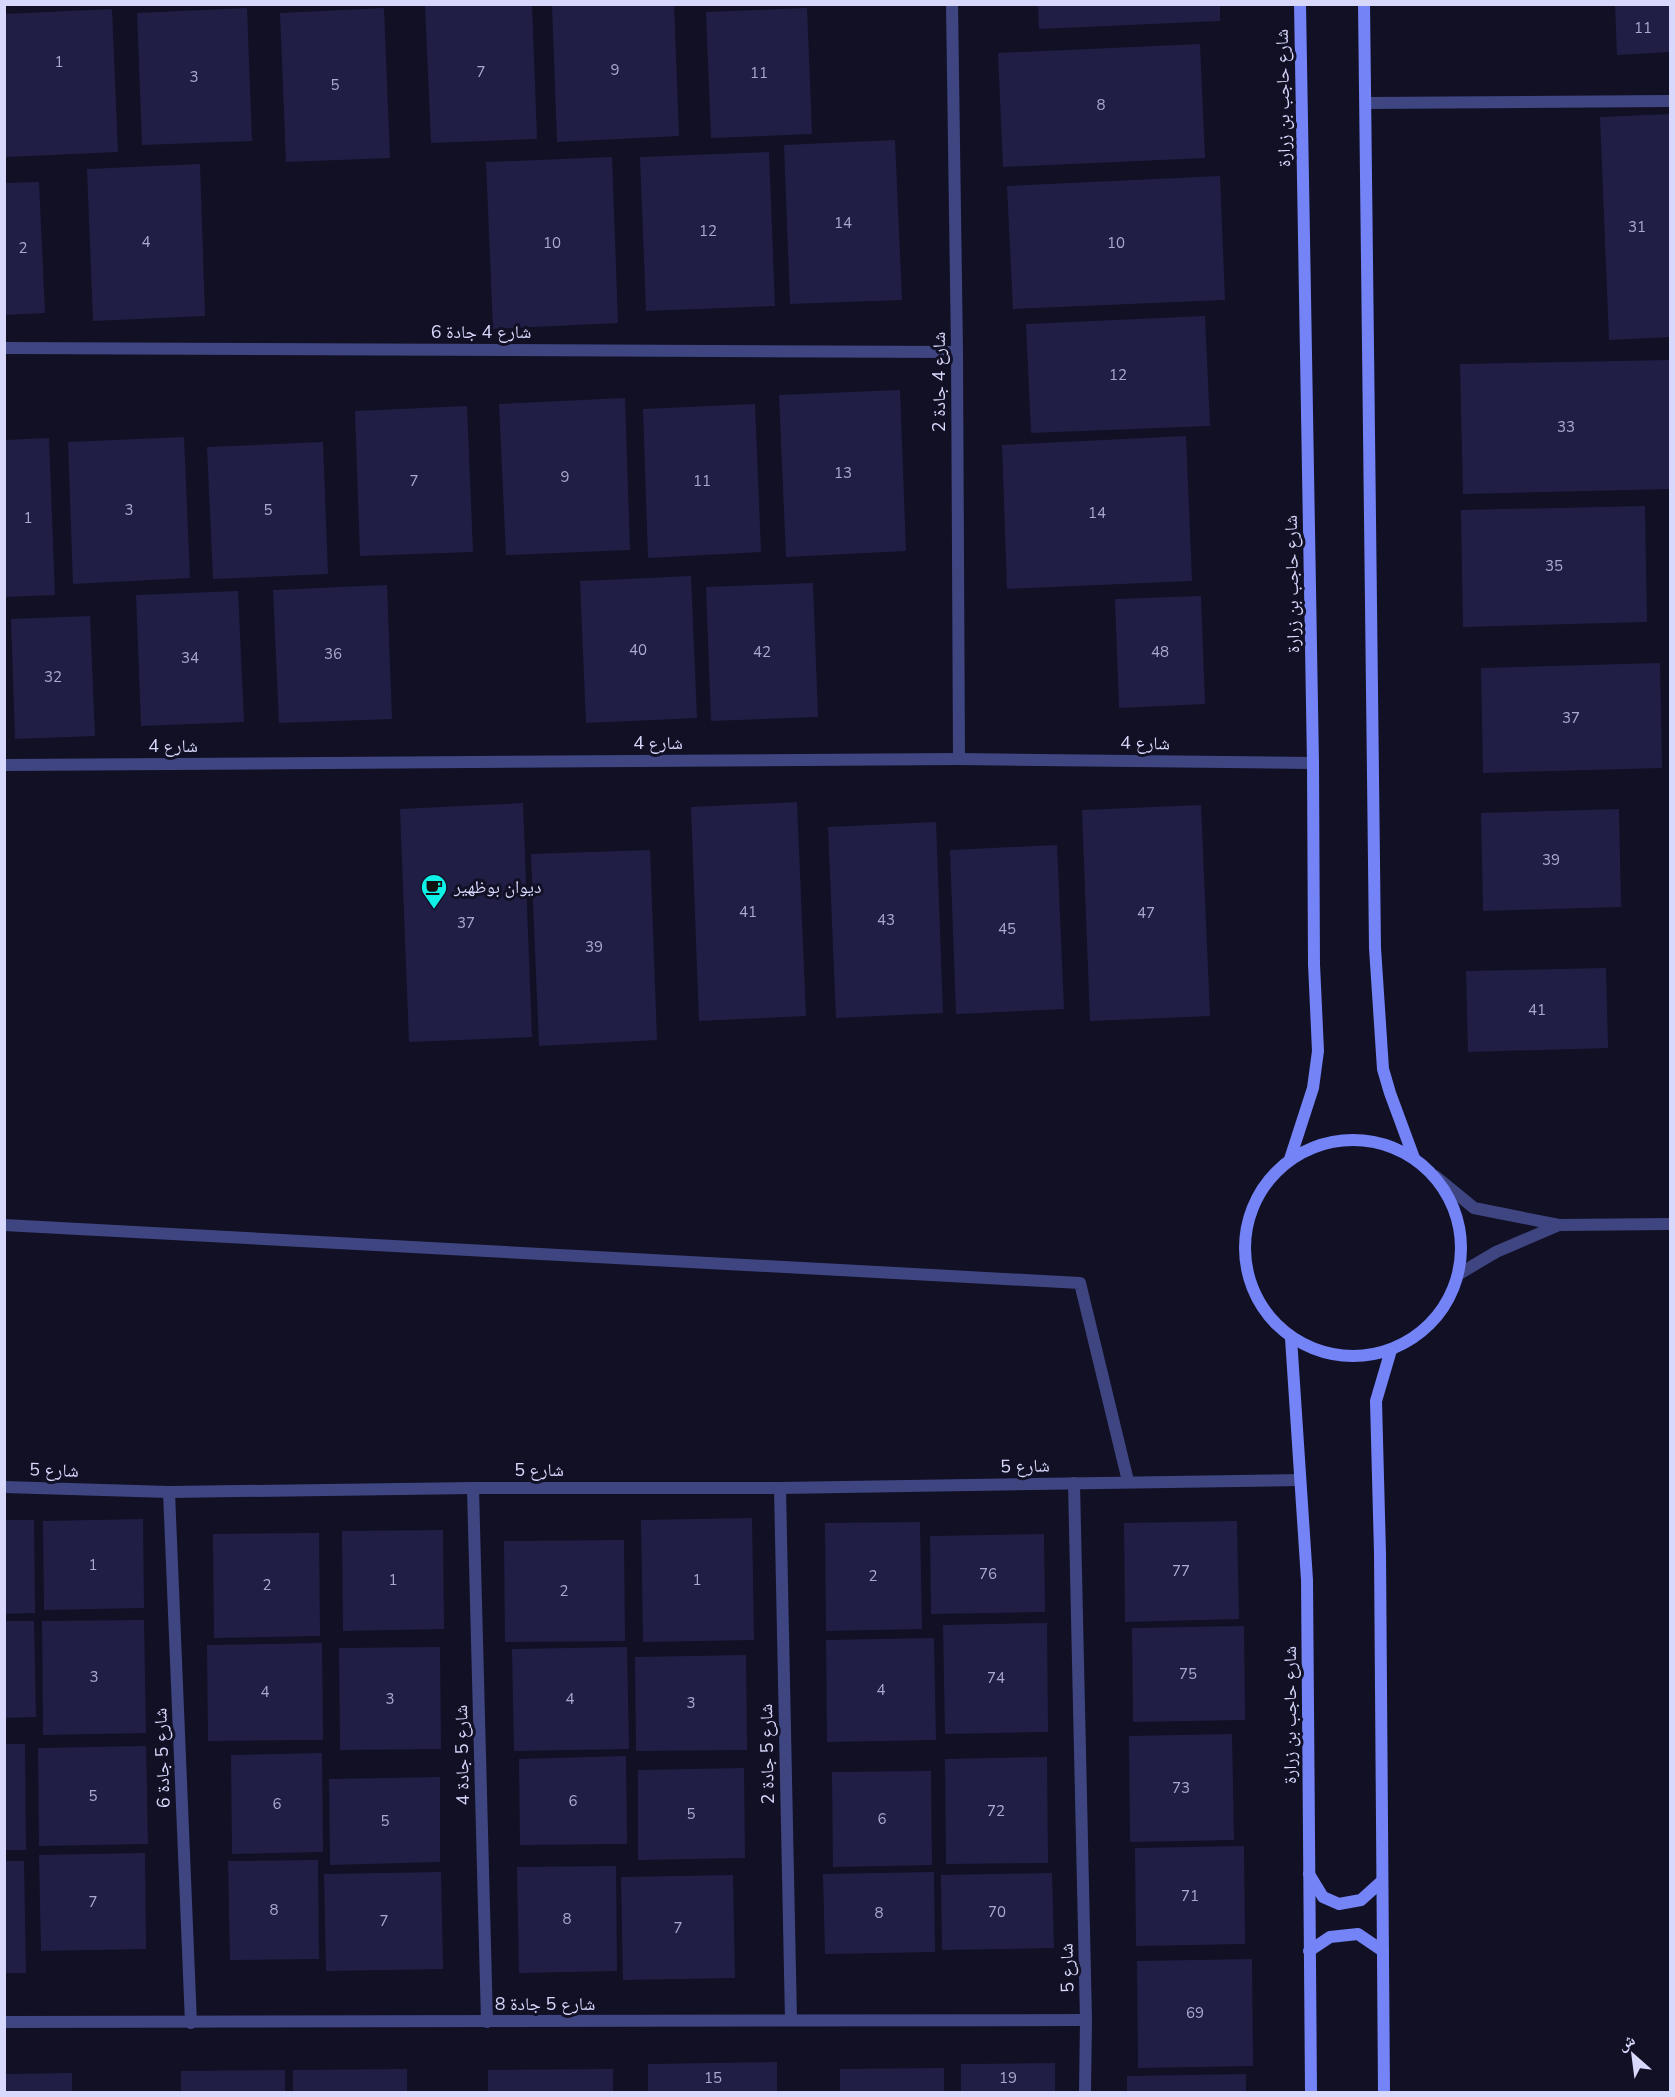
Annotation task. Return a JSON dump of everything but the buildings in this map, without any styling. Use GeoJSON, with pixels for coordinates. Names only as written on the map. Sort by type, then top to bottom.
{"type":"FeatureCollection","features":[{"type":"Feature","properties":{"kind":"street","name":"شارع 4 جادة 2"},"geometry":{"type":"LineString","coordinates":[[952,4],[959,759]]}},
{"type":"Feature","properties":{"kind":"street","name":"شارع حاجب بن زرارة"},"geometry":{"type":"LineString","coordinates":[[1290,1159],[1313,1088],[1318,1051],[1314,964],[1313,763],[1300,4]]}},
{"type":"Feature","properties":{"kind":"street"},"geometry":{"type":"LineString","coordinates":[[1364,4],[1375,948],[1383,1069],[1414,1158]]}},
{"type":"Feature","properties":{"kind":"street"},"geometry":{"type":"LineString","coordinates":[[1366,103],[1671,101]]}},
{"type":"Feature","properties":{"kind":"street","name":"شارع 4 جادة 6"},"geometry":{"type":"LineString","coordinates":[[4,348],[957,352]]}},
{"type":"Feature","properties":{"kind":"street","name":"شارع 4"},"geometry":{"type":"LineString","coordinates":[[4,765],[959,759],[1313,763]]}},
{"type":"Feature","properties":{"kind":"street"},"geometry":{"type":"LineString","coordinates":[[1435,1176],[1453,1205],[1461,1239],[1459,1274],[1444,1306],[1421,1332],[1391,1350],[1357,1357],[1322,1352],[1291,1338],[1266,1314],[1250,1284],[1244,1249],[1249,1215],[1265,1184],[1290,1159],[1319,1145],[1352,1139],[1385,1144],[1414,1158],[1474,1208],[1559,1225],[1671,1224]]}},
{"type":"Feature","properties":{"kind":"street"},"geometry":{"type":"LineString","coordinates":[[4,1225],[1080,1283],[1128,1481]]}},
{"type":"Feature","properties":{"kind":"street"},"geometry":{"type":"LineString","coordinates":[[1459,1274],[1496,1251],[1559,1225]]}},
{"type":"Feature","properties":{"kind":"street","name":"شارع حاجب بن زرارة"},"geometry":{"type":"LineString","coordinates":[[1291,1338],[1307,1580],[1311,2092]]}},
{"type":"Feature","properties":{"kind":"street"},"geometry":{"type":"LineString","coordinates":[[1384,2092],[1380,1553],[1376,1401],[1391,1350]]}},
{"type":"Feature","properties":{"kind":"street","name":"شارع 5"},"geometry":{"type":"LineString","coordinates":[[4,1487],[169,1492],[473,1488],[780,1488],[1300,1480]]}},
{"type":"Feature","properties":{"kind":"street","name":"شارع 5"},"geometry":{"type":"LineString","coordinates":[[1074,1483],[1086,2020],[1085,2092]]}},
{"type":"Feature","properties":{"kind":"street","name":"شارع 5 جادة 4"},"geometry":{"type":"LineString","coordinates":[[473,1488],[487,2022]]}},
{"type":"Feature","properties":{"kind":"street","name":"شارع 5 جادة 2"},"geometry":{"type":"LineString","coordinates":[[780,1488],[790,2020]]}},
{"type":"Feature","properties":{"kind":"street","name":"شارع 5 جادة 6"},"geometry":{"type":"LineString","coordinates":[[169,1492],[191,2023]]}},
{"type":"Feature","properties":{"kind":"street"},"geometry":{"type":"LineString","coordinates":[[1309,1873],[1323,1897],[1339,1904],[1361,1900],[1382,1881]]}},
{"type":"Feature","properties":{"kind":"street"},"geometry":{"type":"LineString","coordinates":[[1309,1952],[1330,1937],[1358,1934],[1383,1951]]}},
{"type":"Feature","properties":{"kind":"street","name":"شارع 5 جادة 8"},"geometry":{"type":"LineString","coordinates":[[4,2022],[1086,2020]]}},
{"type":"Feature","properties":{"kind":"place","name":"ديوان بوظهير"},"geometry":{"type":"Point","coordinates":[434,910]}}]}
